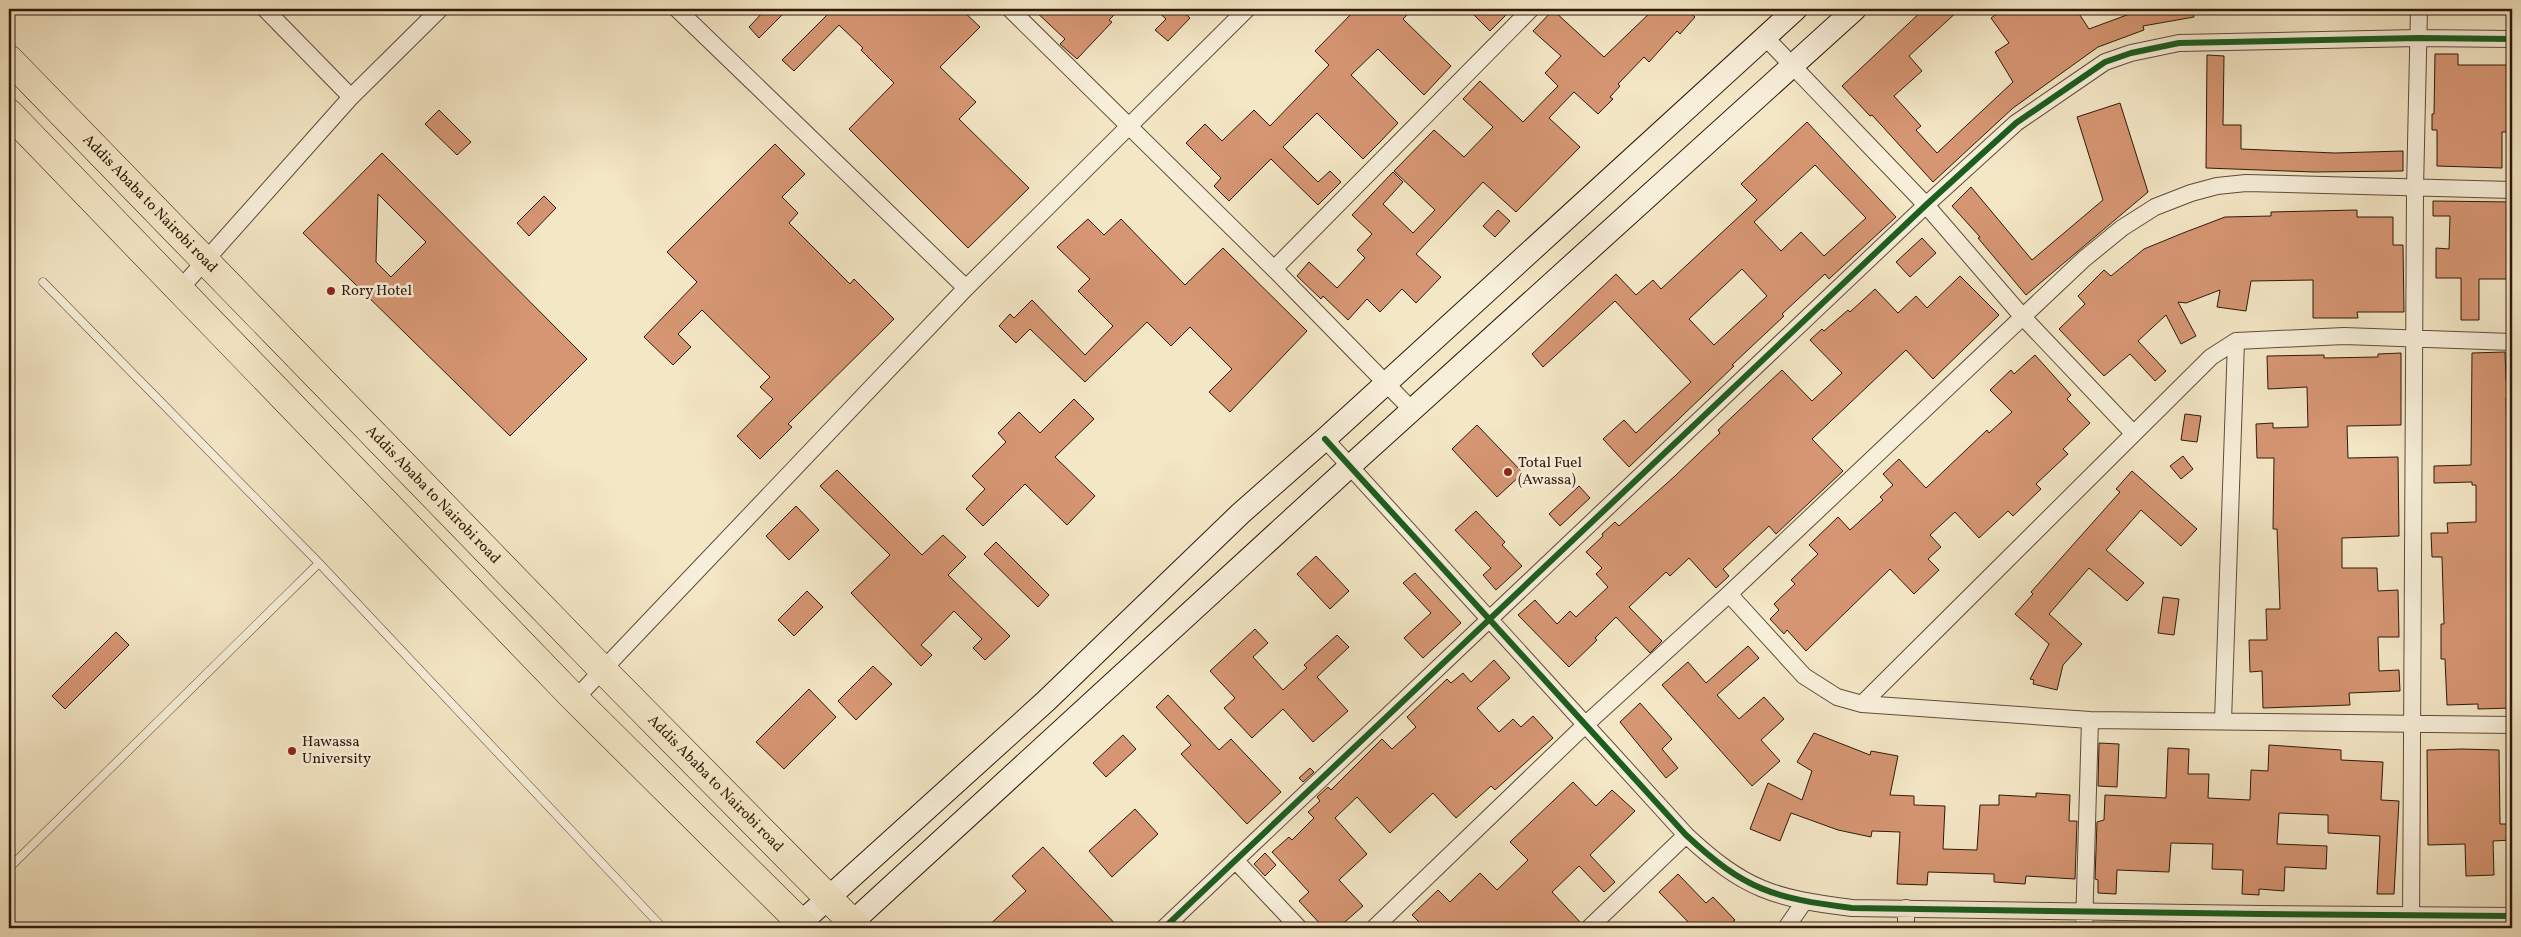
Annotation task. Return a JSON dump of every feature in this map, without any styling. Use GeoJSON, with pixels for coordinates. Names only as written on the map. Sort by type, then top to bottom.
{"type":"FeatureCollection","features":[{"type":"Feature","properties":{"kind":"highway","name":"Addis Ababa to Nairobi road"},"geometry":{"type":"LineString","coordinates":[[9,59],[602,670],[829,896],[852,926]]}},
{"type":"Feature","properties":{"kind":"highway"},"geometry":{"type":"LineString","coordinates":[[9,113],[576,699],[801,926]]}},
{"type":"Feature","properties":{"kind":"main road"},"geometry":{"type":"LineString","coordinates":[[801,926],[829,896],[1046,701],[1240,514],[1325,439],[1796,9]]}},
{"type":"Feature","properties":{"kind":"main road"},"geometry":{"type":"LineString","coordinates":[[852,926],[1349,467],[1855,9]]}},
{"type":"Feature","properties":{"kind":"street"},"geometry":{"type":"LineString","coordinates":[[265,9],[351,97]]}},
{"type":"Feature","properties":{"kind":"street"},"geometry":{"type":"LineString","coordinates":[[180,289],[351,97],[440,9]]}},
{"type":"Feature","properties":{"kind":"street"},"geometry":{"type":"LineString","coordinates":[[677,9],[966,288]]}},
{"type":"Feature","properties":{"kind":"street"},"geometry":{"type":"LineString","coordinates":[[1010,9],[1274,269],[1413,411]]}},
{"type":"Feature","properties":{"kind":"street"},"geometry":{"type":"LineString","coordinates":[[576,699],[966,288],[1247,9]]}},
{"type":"Feature","properties":{"kind":"street"},"geometry":{"type":"LineString","coordinates":[[1274,269],[1531,9]]}},
{"type":"Feature","properties":{"kind":"street"},"geometry":{"type":"LineString","coordinates":[[2411,922],[2416,340],[2415,189],[2418,9]]}},
{"type":"Feature","properties":{"kind":"street"},"geometry":{"type":"LineString","coordinates":[[1765,38],[1926,205],[2022,316],[2134,433]]}},
{"type":"Feature","properties":{"kind":"street"},"geometry":{"type":"LineString","coordinates":[[1164,928],[1926,205],[2016,123],[2105,62],[2131,53],[2179,43],[2418,38],[2512,39]]}},
{"type":"Feature","properties":{"kind":"street"},"geometry":{"type":"LineString","coordinates":[[1374,928],[1585,725],[1729,594],[2022,316],[2122,228],[2155,207],[2191,193],[2217,186],[2246,183],[2415,189],[2512,190]]}},
{"type":"Feature","properties":{"kind":"street"},"geometry":{"type":"LineString","coordinates":[[1862,704],[2211,357],[2236,342],[2344,336],[2512,342]]}},
{"type":"Feature","properties":{"kind":"street"},"geometry":{"type":"LineString","coordinates":[[2223,721],[2236,342]]}},
{"type":"Feature","properties":{"kind":"street"},"geometry":{"type":"LineString","coordinates":[[1325,439],[1686,835],[1711,859],[1740,880],[1770,894],[1804,902],[1852,908],[2084,911],[2262,921],[2411,922],[2512,916]]}},
{"type":"Feature","properties":{"kind":"street"},"geometry":{"type":"LineString","coordinates":[[1729,594],[1804,676],[1838,697],[1862,704],[2090,720],[2512,725]]}},
{"type":"Feature","properties":{"kind":"street"},"geometry":{"type":"LineString","coordinates":[[2084,928],[2090,720]]}},
{"type":"Feature","properties":{"kind":"street"},"geometry":{"type":"LineString","coordinates":[[1589,928],[1686,835]]}},
{"type":"Feature","properties":{"kind":"street"},"geometry":{"type":"LineString","coordinates":[[1235,860],[1299,928]]}},
{"type":"Feature","properties":{"kind":"street"},"geometry":{"type":"LineString","coordinates":[[1786,928],[1804,902]]}},
{"type":"Feature","properties":{"kind":"street"},"geometry":{"type":"LineString","coordinates":[[1906,908],[1906,928]]}},
{"type":"Feature","properties":{"kind":"lane"},"geometry":{"type":"LineString","coordinates":[[44,282],[318,563],[662,928]]}},
{"type":"Feature","properties":{"kind":"lane"},"geometry":{"type":"LineString","coordinates":[[9,868],[318,563]]}},
{"type":"Feature","properties":{"kind":"building"},"geometry":{"type":"Polygon","coordinates":[[[766,9],[788,9],[759,38],[749,27],[766,9]]]}},
{"type":"Feature","properties":{"kind":"building"},"geometry":{"type":"Polygon","coordinates":[[[823,9],[961,9],[980,27],[940,67],[976,102],[959,119],[1029,188],[968,248],[849,129],[894,83],[861,50],[863,48],[839,25],[794,71],[782,60],[828,14],[823,9]]]}},
{"type":"Feature","properties":{"kind":"building"},"geometry":{"type":"Polygon","coordinates":[[[1033,9],[1120,9],[1109,20],[1112,22],[1077,59],[1060,44],[1065,39],[1033,9]]]}},
{"type":"Feature","properties":{"kind":"building"},"geometry":{"type":"Polygon","coordinates":[[[1155,9],[1180,9],[1190,18],[1168,41],[1155,30],[1166,19],[1155,9]]]}},
{"type":"Feature","properties":{"kind":"building"},"geometry":{"type":"Polygon","coordinates":[[[1356,9],[1413,9],[1403,19],[1451,66],[1424,95],[1378,49],[1351,75],[1398,123],[1380,142],[1363,159],[1317,113],[1283,147],[1318,182],[1330,171],[1341,182],[1318,205],[1271,159],[1229,201],[1214,186],[1221,178],[1186,143],[1205,124],[1222,141],[1254,110],[1270,126],[1329,65],[1315,51],[1356,9]]]}},
{"type":"Feature","properties":{"kind":"building"},"geometry":{"type":"Polygon","coordinates":[[[1468,9],[1512,9],[1490,31],[1468,9]]]}},
{"type":"Feature","properties":{"kind":"building"},"geometry":{"type":"Polygon","coordinates":[[[1654,9],[1686,9],[1695,17],[1680,34],[1677,31],[1649,62],[1644,57],[1618,84],[1620,86],[1610,97],[1613,99],[1598,114],[1574,92],[1549,118],[1580,147],[1516,212],[1483,182],[1416,254],[1441,277],[1416,303],[1402,289],[1380,312],[1367,299],[1348,320],[1323,296],[1321,299],[1297,276],[1309,262],[1337,288],[1365,258],[1357,250],[1372,234],[1352,215],[1393,172],[1403,182],[1383,204],[1413,233],[1435,210],[1394,171],[1434,130],[1464,157],[1493,127],[1463,99],[1480,81],[1523,122],[1558,86],[1545,73],[1561,56],[1533,31],[1553,10],[1604,57],[1654,9]]]}},
{"type":"Feature","properties":{"kind":"building"},"geometry":{"type":"Polygon","coordinates":[[[1924,9],[1960,9],[1909,56],[1922,71],[1894,96],[1921,126],[1916,130],[1937,153],[2013,82],[1995,52],[2009,43],[1991,18],[2004,9],[2076,9],[2089,29],[2143,9],[2194,9],[2194,17],[2143,26],[2144,30],[2098,47],[2013,108],[1933,182],[1872,115],[1870,116],[1842,86],[1924,9]]]}},
{"type":"Feature","properties":{"kind":"building"},"geometry":{"type":"Polygon","coordinates":[[[2435,54],[2458,54],[2458,65],[2512,65],[2512,132],[2502,132],[2502,168],[2437,166],[2437,130],[2432,130],[2435,54]]]}},
{"type":"Feature","properties":{"kind":"building"},"geometry":{"type":"Polygon","coordinates":[[[2207,55],[2224,56],[2223,125],[2241,125],[2241,149],[2335,153],[2403,151],[2403,171],[2314,172],[2206,168],[2207,55]]]}},
{"type":"Feature","properties":{"kind":"building"},"geometry":{"type":"Polygon","coordinates":[[[2120,103],[2148,192],[2026,295],[1978,238],[1980,237],[1952,206],[1971,187],[2032,260],[2103,200],[2077,117],[2120,103]]]}},
{"type":"Feature","properties":{"kind":"building"},"geometry":{"type":"Polygon","coordinates":[[[439,110],[471,142],[457,155],[425,124],[439,110]]]}},
{"type":"Feature","properties":{"kind":"building"},"geometry":{"type":"Polygon","coordinates":[[[1807,122],[1896,217],[1829,279],[1825,274],[1782,314],[1784,316],[1732,365],[1734,366],[1629,467],[1603,439],[1624,420],[1636,433],[1691,382],[1615,301],[1543,367],[1532,354],[1616,274],[1636,295],[1653,280],[1661,289],[1757,200],[1741,184],[1807,122]],[[1815,165],[1754,222],[1781,251],[1801,232],[1824,256],[1866,218],[1815,165]],[[1742,269],[1689,319],[1714,345],[1767,296],[1742,269]]]}},
{"type":"Feature","properties":{"kind":"building"},"geometry":{"type":"Polygon","coordinates":[[[775,144],[805,174],[782,197],[798,213],[789,223],[850,284],[854,279],[894,319],[788,424],[792,427],[760,459],[737,436],[773,399],[760,387],[770,377],[702,310],[678,334],[691,347],[673,365],[644,337],[697,282],[667,252],[775,144]]]}},
{"type":"Feature","properties":{"kind":"building"},"geometry":{"type":"Polygon","coordinates":[[[382,153],[587,359],[510,436],[303,233],[382,153]],[[378,194],[376,262],[391,277],[426,242],[378,194]]]}},
{"type":"Feature","properties":{"kind":"building"},"geometry":{"type":"Polygon","coordinates":[[[544,196],[556,208],[529,236],[517,223],[544,196]]]}},
{"type":"Feature","properties":{"kind":"building"},"geometry":{"type":"Polygon","coordinates":[[[2433,201],[2512,202],[2512,279],[2479,279],[2479,320],[2461,320],[2461,278],[2436,278],[2436,248],[2449,249],[2450,216],[2433,216],[2433,201]]]}},
{"type":"Feature","properties":{"kind":"building"},"geometry":{"type":"Polygon","coordinates":[[[1498,210],[1510,221],[1495,237],[1483,226],[1498,210]]]}},
{"type":"Feature","properties":{"kind":"building"},"geometry":{"type":"Polygon","coordinates":[[[2357,210],[2357,217],[2393,217],[2393,245],[2403,245],[2404,312],[2357,312],[2358,318],[2313,318],[2313,280],[2251,281],[2246,311],[2217,307],[2220,290],[2186,303],[2178,302],[2196,336],[2181,344],[2166,315],[2138,341],[2166,371],[2155,381],[2130,354],[2104,376],[2059,329],[2085,304],[2078,296],[2104,270],[2111,276],[2144,249],[2183,233],[2225,217],[2271,216],[2271,212],[2357,210]]]}},
{"type":"Feature","properties":{"kind":"building"},"geometry":{"type":"Polygon","coordinates":[[[1088,219],[1104,235],[1121,219],[1185,285],[1223,248],[1307,331],[1230,412],[1209,392],[1232,369],[1190,327],[1171,346],[1147,322],[1085,382],[1030,329],[1016,343],[999,326],[1010,314],[1014,318],[1032,300],[1085,355],[1113,326],[1078,291],[1090,279],[1057,247],[1088,219]]]}},
{"type":"Feature","properties":{"kind":"building"},"geometry":{"type":"Polygon","coordinates":[[[1922,238],[1936,253],[1910,277],[1896,262],[1922,238]]]}},
{"type":"Feature","properties":{"kind":"building"},"geometry":{"type":"Polygon","coordinates":[[[1960,276],[1999,315],[1933,379],[1906,350],[1812,439],[1843,471],[1776,534],[1769,526],[1723,569],[1729,576],[1716,588],[1689,558],[1670,576],[1666,572],[1629,607],[1662,641],[1650,653],[1616,617],[1595,638],[1597,640],[1569,667],[1518,615],[1535,600],[1557,624],[1570,611],[1576,617],[1608,587],[1596,574],[1602,568],[1586,552],[1615,522],[1619,526],[1675,476],[1720,433],[1718,430],[1782,370],[1812,401],[1842,373],[1810,340],[1822,329],[1824,331],[1848,310],[1850,312],[1875,289],[1898,313],[1916,296],[1927,308],[1960,276]]]}},
{"type":"Feature","properties":{"kind":"building"},"geometry":{"type":"Polygon","coordinates":[[[2505,352],[2506,380],[2512,380],[2512,397],[2506,398],[2507,443],[2512,443],[2512,620],[2508,620],[2512,708],[2478,709],[2478,704],[2447,705],[2445,659],[2441,659],[2441,624],[2444,624],[2442,557],[2432,557],[2431,533],[2448,533],[2447,523],[2476,522],[2476,485],[2472,485],[2472,482],[2434,483],[2434,466],[2471,465],[2472,353],[2505,352]]]}},
{"type":"Feature","properties":{"kind":"building"},"geometry":{"type":"Polygon","coordinates":[[[2401,353],[2401,425],[2347,426],[2348,458],[2398,457],[2399,536],[2342,538],[2342,568],[2377,568],[2378,591],[2398,590],[2399,637],[2378,637],[2379,671],[2399,670],[2400,691],[2349,693],[2350,705],[2263,708],[2262,671],[2250,672],[2249,640],[2267,640],[2266,609],[2280,609],[2277,529],[2273,529],[2274,458],[2257,458],[2256,424],[2273,423],[2273,428],[2308,427],[2307,387],[2268,389],[2267,356],[2324,355],[2324,358],[2378,357],[2378,354],[2401,353]]]}},
{"type":"Feature","properties":{"kind":"building"},"geometry":{"type":"Polygon","coordinates":[[[2035,355],[2071,395],[2067,399],[2090,423],[2063,449],[2068,454],[2036,484],[2041,489],[2013,516],[2008,511],[1979,538],[1955,512],[1930,535],[1941,547],[1928,559],[1939,570],[1914,594],[1890,569],[1806,651],[1787,630],[1784,634],[1770,619],[1779,610],[1774,604],[1795,584],[1791,580],[1818,554],[1809,545],[1838,517],[1850,530],[1883,500],[1880,497],[1893,485],[1883,474],[1899,459],[1926,488],[1987,430],[1989,433],[2012,412],[1990,390],[2011,370],[2014,374],[2035,355]]]}},
{"type":"Feature","properties":{"kind":"building"},"geometry":{"type":"Polygon","coordinates":[[[1074,399],[1094,419],[1055,457],[1095,496],[1067,525],[1025,484],[983,526],[966,509],[985,489],[972,476],[1006,442],[998,433],[1019,412],[1040,433],[1074,399]]]}},
{"type":"Feature","properties":{"kind":"building"},"geometry":{"type":"Polygon","coordinates":[[[2185,414],[2201,416],[2197,442],[2181,440],[2185,414]]]}},
{"type":"Feature","properties":{"kind":"building"},"geometry":{"type":"Polygon","coordinates":[[[1477,425],[1523,473],[1497,497],[1452,449],[1477,425]]]}},
{"type":"Feature","properties":{"kind":"building"},"geometry":{"type":"Polygon","coordinates":[[[2183,456],[2193,469],[2181,479],[2170,466],[2183,456]]]}},
{"type":"Feature","properties":{"kind":"building"},"geometry":{"type":"Polygon","coordinates":[[[837,470],[922,555],[943,535],[966,557],[948,575],[1010,636],[985,660],[973,648],[982,639],[954,611],[921,645],[932,655],[921,666],[851,593],[890,555],[820,486],[837,470]]]}},
{"type":"Feature","properties":{"kind":"building"},"geometry":{"type":"Polygon","coordinates":[[[2132,471],[2197,529],[2181,546],[2141,510],[2106,550],[2144,583],[2127,601],[2089,568],[2049,614],[2082,644],[2063,665],[2057,690],[2033,684],[2034,680],[2030,679],[2049,644],[2015,614],[2033,594],[2031,592],[2120,492],[2116,489],[2132,471]]]}},
{"type":"Feature","properties":{"kind":"building"},"geometry":{"type":"Polygon","coordinates":[[[1579,486],[1590,498],[1560,526],[1549,514],[1579,486]]]}},
{"type":"Feature","properties":{"kind":"building"},"geometry":{"type":"Polygon","coordinates":[[[796,506],[819,530],[789,560],[766,536],[796,506]]]}},
{"type":"Feature","properties":{"kind":"building"},"geometry":{"type":"Polygon","coordinates":[[[1476,511],[1505,542],[1502,545],[1522,566],[1496,590],[1483,575],[1491,568],[1455,530],[1476,511]]]}},
{"type":"Feature","properties":{"kind":"building"},"geometry":{"type":"Polygon","coordinates":[[[996,542],[1049,595],[1038,607],[984,554],[996,542]]]}},
{"type":"Feature","properties":{"kind":"building"},"geometry":{"type":"Polygon","coordinates":[[[1316,556],[1349,591],[1330,609],[1297,574],[1316,556]]]}},
{"type":"Feature","properties":{"kind":"building"},"geometry":{"type":"Polygon","coordinates":[[[1415,573],[1461,623],[1423,658],[1404,638],[1431,613],[1403,583],[1415,573]]]}},
{"type":"Feature","properties":{"kind":"building"},"geometry":{"type":"Polygon","coordinates":[[[807,591],[823,607],[794,636],[778,620],[807,591]]]}},
{"type":"Feature","properties":{"kind":"building"},"geometry":{"type":"Polygon","coordinates":[[[2163,597],[2179,599],[2174,635],[2158,633],[2163,597]]]}},
{"type":"Feature","properties":{"kind":"building"},"geometry":{"type":"Polygon","coordinates":[[[1255,629],[1268,643],[1253,657],[1283,690],[1307,668],[1304,665],[1337,635],[1349,647],[1317,677],[1348,711],[1313,742],[1283,709],[1252,738],[1224,708],[1235,698],[1210,671],[1255,629]]]}},
{"type":"Feature","properties":{"kind":"building"},"geometry":{"type":"Polygon","coordinates":[[[116,632],[129,645],[65,709],[52,696],[116,632]]]}},
{"type":"Feature","properties":{"kind":"building"},"geometry":{"type":"Polygon","coordinates":[[[1748,646],[1759,658],[1717,695],[1739,719],[1764,697],[1784,719],[1761,740],[1780,761],[1752,786],[1662,685],[1688,662],[1706,683],[1748,646]]]}},
{"type":"Feature","properties":{"kind":"building"},"geometry":{"type":"Polygon","coordinates":[[[1494,660],[1510,678],[1477,708],[1499,732],[1513,719],[1521,727],[1533,716],[1553,738],[1495,790],[1491,786],[1456,818],[1433,793],[1390,833],[1357,797],[1335,818],[1367,854],[1339,880],[1363,906],[1338,928],[1324,928],[1299,901],[1309,892],[1272,852],[1289,837],[1292,840],[1314,818],[1308,812],[1320,801],[1317,797],[1328,787],[1331,790],[1382,739],[1392,749],[1416,727],[1407,717],[1447,679],[1451,683],[1463,673],[1471,682],[1494,660]]]}},
{"type":"Feature","properties":{"kind":"building"},"geometry":{"type":"Polygon","coordinates":[[[873,666],[892,684],[856,720],[838,701],[873,666]]]}},
{"type":"Feature","properties":{"kind":"building"},"geometry":{"type":"Polygon","coordinates":[[[809,689],[836,717],[784,769],[756,742],[809,689]]]}},
{"type":"Feature","properties":{"kind":"building"},"geometry":{"type":"Polygon","coordinates":[[[1168,695],[1219,750],[1231,739],[1281,792],[1247,824],[1181,754],[1191,745],[1156,707],[1168,695]]]}},
{"type":"Feature","properties":{"kind":"building"},"geometry":{"type":"Polygon","coordinates":[[[1640,703],[1672,739],[1662,749],[1678,768],[1666,778],[1620,722],[1640,703]]]}},
{"type":"Feature","properties":{"kind":"building"},"geometry":{"type":"Polygon","coordinates":[[[1814,733],[1870,755],[1871,751],[1898,756],[1890,795],[1914,796],[1914,805],[1945,806],[1943,849],[1977,850],[1980,805],[1999,805],[1999,795],[2036,797],[2036,793],[2070,795],[2069,821],[2077,821],[2075,879],[2026,876],[2025,884],[1994,882],[1994,874],[1928,872],[1927,885],[1897,884],[1900,832],[1872,831],[1871,837],[1838,830],[1791,813],[1780,841],[1750,829],[1768,783],[1802,800],[1812,771],[1797,762],[1814,733]]]}},
{"type":"Feature","properties":{"kind":"building"},"geometry":{"type":"Polygon","coordinates":[[[1123,735],[1136,749],[1106,777],[1093,763],[1123,735]]]}},
{"type":"Feature","properties":{"kind":"building"},"geometry":{"type":"Polygon","coordinates":[[[2099,743],[2119,744],[2117,787],[2098,786],[2099,743]]]}},
{"type":"Feature","properties":{"kind":"building"},"geometry":{"type":"Polygon","coordinates":[[[2269,745],[2341,750],[2341,760],[2383,762],[2381,800],[2399,801],[2394,894],[2377,894],[2380,836],[2328,833],[2328,815],[2279,813],[2277,844],[2327,846],[2326,869],[2285,867],[2284,891],[2259,889],[2259,895],[2242,894],[2243,870],[2212,869],[2213,844],[2171,843],[2169,872],[2117,870],[2116,894],[2098,893],[2098,880],[2095,879],[2097,822],[2104,820],[2105,795],[2166,798],[2168,748],[2189,749],[2188,774],[2209,774],[2208,798],[2250,800],[2251,770],[2268,771],[2269,745]]]}},
{"type":"Feature","properties":{"kind":"building"},"geometry":{"type":"Polygon","coordinates":[[[2427,750],[2499,750],[2500,824],[2512,824],[2512,840],[2493,841],[2494,875],[2466,876],[2465,844],[2428,845],[2427,750]]]}},
{"type":"Feature","properties":{"kind":"building"},"geometry":{"type":"Polygon","coordinates":[[[1310,768],[1314,772],[1303,782],[1299,778],[1310,768]]]}},
{"type":"Feature","properties":{"kind":"building"},"geometry":{"type":"Polygon","coordinates":[[[1573,782],[1596,806],[1612,790],[1635,811],[1590,855],[1615,882],[1604,892],[1579,866],[1552,892],[1581,923],[1579,928],[1425,928],[1412,915],[1438,890],[1450,902],[1480,873],[1497,890],[1528,860],[1510,842],[1573,782]]]}},
{"type":"Feature","properties":{"kind":"building"},"geometry":{"type":"Polygon","coordinates":[[[1135,809],[1158,834],[1112,877],[1089,851],[1135,809]]]}},
{"type":"Feature","properties":{"kind":"building"},"geometry":{"type":"Polygon","coordinates":[[[1043,847],[1119,928],[986,928],[1026,891],[1012,876],[1043,847]]]}},
{"type":"Feature","properties":{"kind":"building"},"geometry":{"type":"Polygon","coordinates":[[[1265,853],[1276,865],[1265,876],[1254,864],[1265,853]]]}},
{"type":"Feature","properties":{"kind":"building"},"geometry":{"type":"Polygon","coordinates":[[[1678,874],[1706,903],[1713,897],[1735,920],[1726,928],[1694,928],[1659,892],[1678,874]]]}},
{"type":"Feature","properties":{"kind":"cycle path"},"geometry":{"type":"LineString","coordinates":[[1164,928],[1926,205],[2016,123],[2105,62],[2131,53],[2179,43],[2418,38],[2512,39]]}},
{"type":"Feature","properties":{"kind":"cycle path"},"geometry":{"type":"LineString","coordinates":[[1325,439],[1686,835],[1726,868],[1744,880],[1762,888],[1801,900],[1852,908],[2512,916]]}},
{"type":"Feature","properties":{"kind":"place","name":"Rory Hotel"},"geometry":{"type":"Point","coordinates":[331,291]}},
{"type":"Feature","properties":{"kind":"place","name":"Total Fuel (Awassa)"},"geometry":{"type":"Point","coordinates":[1508,472]}},
{"type":"Feature","properties":{"kind":"place","name":"Hawassa University"},"geometry":{"type":"Point","coordinates":[292,751]}}]}
